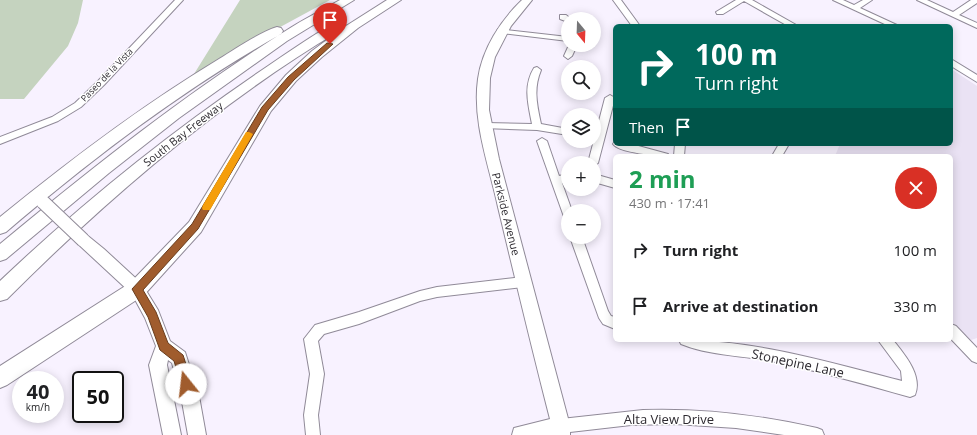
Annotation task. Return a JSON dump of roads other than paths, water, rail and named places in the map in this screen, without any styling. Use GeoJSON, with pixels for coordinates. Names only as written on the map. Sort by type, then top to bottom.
{"type":"FeatureCollection","features":[{"type":"Feature","properties":{"kind":"highway"},"geometry":{"type":"LineString","coordinates":[[0,227],[40,199],[101,146],[180,90],[256,42],[340,0]]}},
{"type":"Feature","properties":{"kind":"highway","name":"South Bay Freeway"},"geometry":{"type":"LineString","coordinates":[[0,254],[47,214],[172,116],[283,38],[348,0]]}},
{"type":"Feature","properties":{"kind":"highway","name":"South Bay Freeway"},"geometry":{"type":"LineString","coordinates":[[0,293],[42,252],[130,176],[192,126],[320,37],[385,0]]}},
{"type":"Feature","properties":{"kind":"highway"},"geometry":{"type":"LineString","coordinates":[[0,378],[137,289],[195,227],[265,109],[291,78],[317,54],[354,25],[395,0]]}},
{"type":"Feature","properties":{"kind":"main road","name":"Parkside Avenue"},"geometry":{"type":"LineString","coordinates":[[527,0],[501,31],[484,77],[483,110],[523,282],[562,430]]}},
{"type":"Feature","properties":{"kind":"main road"},"geometry":{"type":"LineString","coordinates":[[40,199],[137,289],[152,315],[164,346],[179,358],[190,396],[197,435]]}},
{"type":"Feature","properties":{"kind":"main road"},"geometry":{"type":"LineString","coordinates":[[164,346],[158,365],[172,435]]}},
{"type":"Feature","properties":{"kind":"main road","name":"Alta View Drive"},"geometry":{"type":"LineString","coordinates":[[521,435],[562,430]]}},
{"type":"Feature","properties":{"kind":"street","name":"Paseo de la Vista"},"geometry":{"type":"LineString","coordinates":[[0,141],[55,119],[78,105],[101,83],[179,0]]}},
{"type":"Feature","properties":{"kind":"street"},"geometry":{"type":"LineString","coordinates":[[617,0],[635,24]]}},
{"type":"Feature","properties":{"kind":"street"},"geometry":{"type":"LineString","coordinates":[[720,12],[741,0]]}},
{"type":"Feature","properties":{"kind":"street"},"geometry":{"type":"LineString","coordinates":[[747,0],[790,24]]}},
{"type":"Feature","properties":{"kind":"street"},"geometry":{"type":"LineString","coordinates":[[837,0],[890,24]]}},
{"type":"Feature","properties":{"kind":"street"},"geometry":{"type":"LineString","coordinates":[[854,8],[868,0]]}},
{"type":"Feature","properties":{"kind":"street"},"geometry":{"type":"LineString","coordinates":[[921,0],[977,26]]}},
{"type":"Feature","properties":{"kind":"street"},"geometry":{"type":"LineString","coordinates":[[954,15],[976,0]]}},
{"type":"Feature","properties":{"kind":"street"},"geometry":{"type":"LineString","coordinates":[[501,31],[561,38]]}},
{"type":"Feature","properties":{"kind":"street"},"geometry":{"type":"LineString","coordinates":[[568,56],[570,52]]}},
{"type":"Feature","properties":{"kind":"street"},"geometry":{"type":"LineString","coordinates":[[953,63],[977,79]]}},
{"type":"Feature","properties":{"kind":"street"},"geometry":{"type":"LineString","coordinates":[[537,70],[532,79],[531,92],[537,127]]}},
{"type":"Feature","properties":{"kind":"street"},"geometry":{"type":"LineString","coordinates":[[601,126],[610,98]]}},
{"type":"Feature","properties":{"kind":"street"},"geometry":{"type":"LineString","coordinates":[[486,126],[537,127],[561,131]]}},
{"type":"Feature","properties":{"kind":"street"},"geometry":{"type":"LineString","coordinates":[[601,139],[613,142]]}},
{"type":"Feature","properties":{"kind":"street"},"geometry":{"type":"LineString","coordinates":[[542,141],[564,204]]}},
{"type":"Feature","properties":{"kind":"street"},"geometry":{"type":"LineString","coordinates":[[626,146],[656,154]]}},
{"type":"Feature","properties":{"kind":"street"},"geometry":{"type":"LineString","coordinates":[[556,180],[561,179]]}},
{"type":"Feature","properties":{"kind":"street"},"geometry":{"type":"LineString","coordinates":[[601,180],[613,183]]}},
{"type":"Feature","properties":{"kind":"street"},"geometry":{"type":"LineString","coordinates":[[578,244],[603,314],[607,320],[613,322]]}},
{"type":"Feature","properties":{"kind":"street"},"geometry":{"type":"LineString","coordinates":[[313,435],[311,415],[317,374],[311,339],[320,329],[358,318],[420,296],[437,292],[523,282]]}},
{"type":"Feature","properties":{"kind":"street"},"geometry":{"type":"LineString","coordinates":[[953,332],[977,357]]}},
{"type":"Feature","properties":{"kind":"street","name":"Stonepine Lane"},"geometry":{"type":"LineString","coordinates":[[690,342],[717,349],[768,354],[809,363],[910,390],[907,369],[887,342]]}},
{"type":"Feature","properties":{"kind":"street","name":"Alta View Drive"},"geometry":{"type":"LineString","coordinates":[[562,430],[625,419],[686,417],[742,421],[817,435]]}}]}
